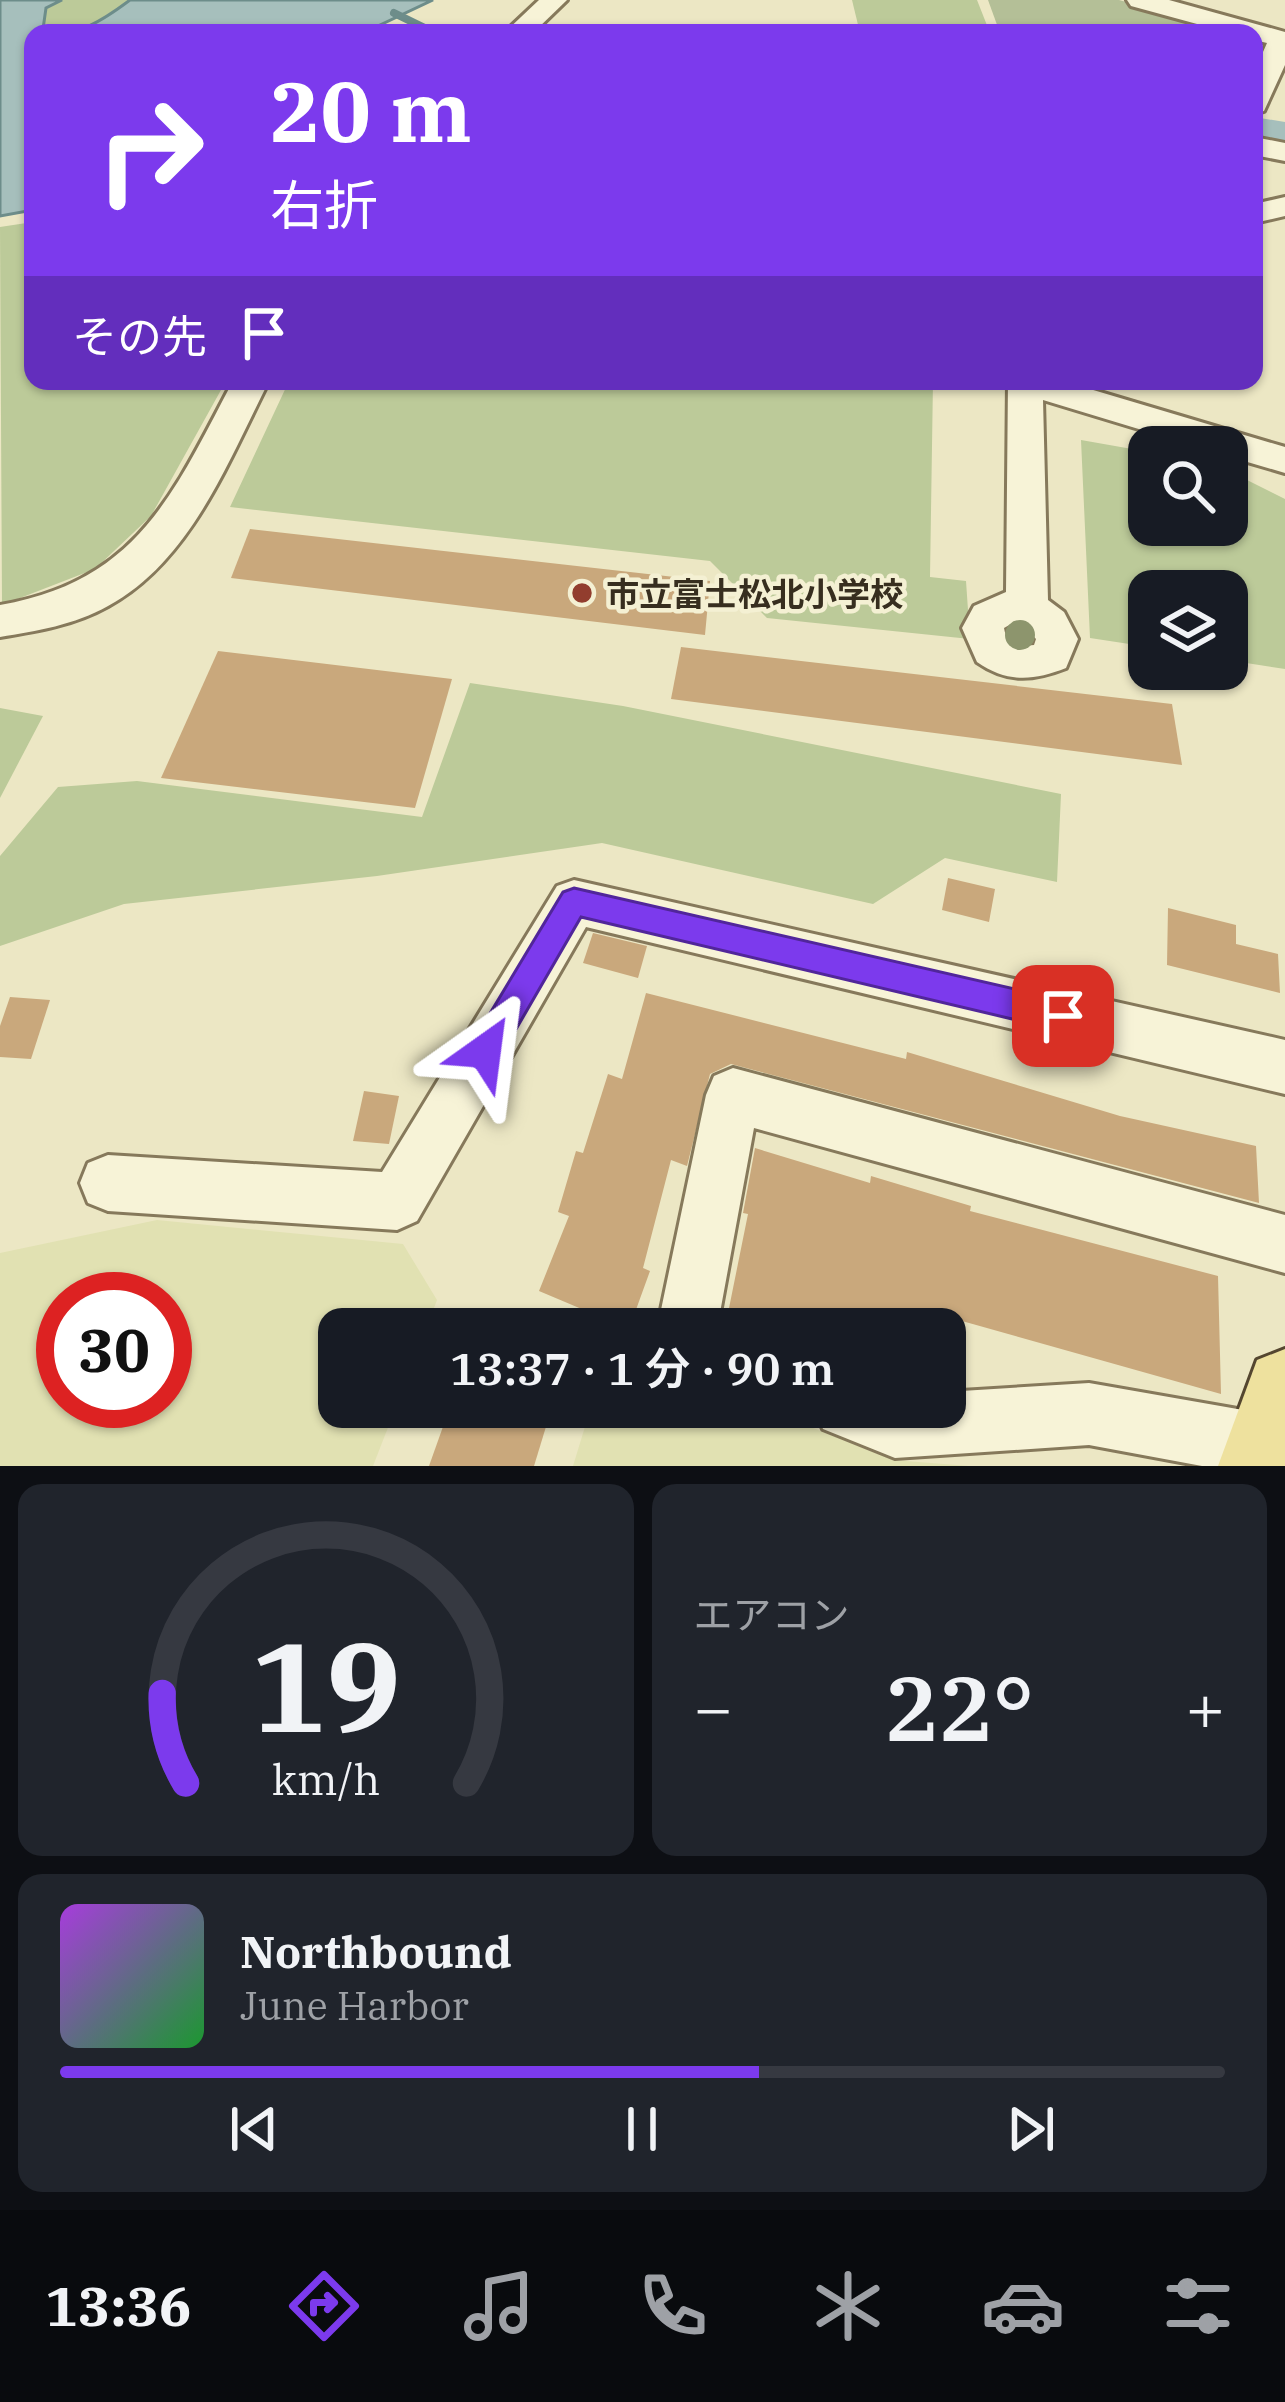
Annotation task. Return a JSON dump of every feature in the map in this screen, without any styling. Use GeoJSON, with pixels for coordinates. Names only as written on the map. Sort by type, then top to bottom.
{"type":"FeatureCollection","features":[{"type":"Feature","properties":{"kind":"street"},"geometry":{"type":"LineString","coordinates":[[528,24],[554,0]]}},
{"type":"Feature","properties":{"kind":"street"},"geometry":{"type":"LineString","coordinates":[[1140,0],[1228,24]]}},
{"type":"Feature","properties":{"kind":"street"},"geometry":{"type":"LineString","coordinates":[[1263,85],[1283,39]]}},
{"type":"Feature","properties":{"kind":"street"},"geometry":{"type":"LineString","coordinates":[[0,621],[41,618],[128,575],[178,520],[246,390]]}},
{"type":"Feature","properties":{"kind":"street"},"geometry":{"type":"LineString","coordinates":[[1025,390],[1027,608]]}},
{"type":"Feature","properties":{"kind":"street"},"geometry":{"type":"LineString","coordinates":[[1052,390],[1285,460]]}},
{"type":"Feature","properties":{"kind":"street"},"geometry":{"type":"LineString","coordinates":[[108,1183],[397,1201],[574,902],[1285,1067]]}},
{"type":"Feature","properties":{"kind":"street"},"geometry":{"type":"LineString","coordinates":[[691,1308],[733,1095],[1285,1244]]}},
{"type":"Feature","properties":{"kind":"street"},"geometry":{"type":"LineString","coordinates":[[966,1422],[1089,1414],[1270,1433]]}},
{"type":"Feature","properties":{"kind":"green space"},"geometry":{"type":"Polygon","coordinates":[[[62,0],[130,0],[91,24],[44,24],[46,8],[62,0]]]}},
{"type":"Feature","properties":{"kind":"green space"},"geometry":{"type":"Polygon","coordinates":[[[852,0],[977,0],[986,24],[858,24],[852,0]]]}},
{"type":"Feature","properties":{"kind":"green space"},"geometry":{"type":"Polygon","coordinates":[[[988,0],[1119,0],[1207,24],[997,24],[988,0]]]}},
{"type":"Feature","properties":{"kind":"green space"},"geometry":{"type":"Polygon","coordinates":[[[24,223],[24,390],[221,390],[151,516],[95,569],[2,605],[0,227],[24,223]]]}},
{"type":"Feature","properties":{"kind":"green space"},"geometry":{"type":"Polygon","coordinates":[[[285,390],[933,390],[930,577],[966,581],[970,639],[767,618],[710,561],[230,507],[285,390]]]}},
{"type":"Feature","properties":{"kind":"green space"},"geometry":{"type":"Polygon","coordinates":[[[1081,440],[1128,448],[1128,546],[1248,546],[1248,480],[1285,499],[1285,669],[1248,663],[1248,570],[1128,570],[1128,644],[1090,638],[1081,440]]]}},
{"type":"Feature","properties":{"kind":"green space"},"geometry":{"type":"Polygon","coordinates":[[[470,683],[623,706],[1061,794],[1057,882],[945,858],[873,904],[602,843],[377,876],[124,904],[0,946],[0,856],[58,787],[137,781],[422,817],[470,683]]]}},
{"type":"Feature","properties":{"kind":"green space"},"geometry":{"type":"Polygon","coordinates":[[[0,708],[43,716],[0,798],[0,708]]]}},
{"type":"Feature","properties":{"kind":"green space"},"geometry":{"type":"Polygon","coordinates":[[[157,1220],[403,1244],[437,1300],[434,1308],[318,1308],[318,1428],[388,1428],[373,1466],[0,1466],[0,1253],[157,1220]]]}},
{"type":"Feature","properties":{"kind":"green space"},"geometry":{"type":"Polygon","coordinates":[[[585,1428],[813,1428],[893,1460],[969,1466],[573,1466],[585,1428]]]}},
{"type":"Feature","properties":{"kind":"water"},"geometry":{"type":"Polygon","coordinates":[[[0,0],[62,0],[46,8],[44,24],[24,24],[24,212],[0,216],[0,0]]]}},
{"type":"Feature","properties":{"kind":"water"},"geometry":{"type":"Polygon","coordinates":[[[130,0],[433,0],[382,24],[91,24],[130,0]]]}},
{"type":"Feature","properties":{"kind":"building"},"geometry":{"type":"Polygon","coordinates":[[[250,529],[710,581],[705,635],[231,578],[250,529]]]}},
{"type":"Feature","properties":{"kind":"building"},"geometry":{"type":"Polygon","coordinates":[[[681,647],[1172,704],[1182,765],[671,699],[681,647]]]}},
{"type":"Feature","properties":{"kind":"building"},"geometry":{"type":"Polygon","coordinates":[[[218,651],[452,679],[415,808],[161,778],[218,651]]]}},
{"type":"Feature","properties":{"kind":"building"},"geometry":{"type":"Polygon","coordinates":[[[948,878],[995,889],[989,922],[942,910],[948,878]]]}},
{"type":"Feature","properties":{"kind":"building"},"geometry":{"type":"Polygon","coordinates":[[[1168,908],[1236,925],[1236,944],[1278,954],[1280,993],[1167,965],[1168,908]]]}},
{"type":"Feature","properties":{"kind":"building"},"geometry":{"type":"Polygon","coordinates":[[[593,933],[647,946],[638,978],[583,963],[593,933]]]}},
{"type":"Feature","properties":{"kind":"building"},"geometry":{"type":"Polygon","coordinates":[[[646,993],[906,1059],[907,1052],[1120,1116],[1256,1146],[1259,1203],[731,1064],[710,1074],[687,1166],[671,1160],[643,1268],[650,1271],[637,1308],[579,1308],[539,1291],[569,1216],[558,1212],[576,1151],[583,1153],[608,1074],[622,1079],[646,993]]]}},
{"type":"Feature","properties":{"kind":"building"},"geometry":{"type":"Polygon","coordinates":[[[10,997],[50,1000],[31,1059],[0,1057],[0,1026],[10,997]]]}},
{"type":"Feature","properties":{"kind":"building"},"geometry":{"type":"Polygon","coordinates":[[[364,1091],[399,1096],[389,1144],[353,1141],[364,1091]]]}},
{"type":"Feature","properties":{"kind":"building"},"geometry":{"type":"Polygon","coordinates":[[[755,1148],[870,1183],[871,1176],[971,1206],[970,1211],[1218,1276],[1221,1394],[966,1322],[966,1308],[729,1308],[748,1214],[743,1213],[755,1148]]]}},
{"type":"Feature","properties":{"kind":"building"},"geometry":{"type":"Polygon","coordinates":[[[443,1428],[546,1428],[534,1466],[429,1466],[443,1428]]]}},
{"type":"Feature","properties":{"kind":"waterway"},"geometry":{"type":"LineString","coordinates":[[394,13],[417,24]]}},
{"type":"Feature","properties":{"kind":"waterway"},"geometry":{"type":"LineString","coordinates":[[1263,133],[1285,137]]}},
{"type":"Feature","properties":{"kind":"place","name":"市立富士松北小学校"},"geometry":{"type":"Point","coordinates":[582,593]}},
{"type":"Feature","properties":{"kind":"route"},"geometry":{"type":"LineString","coordinates":[[485,1051],[574,902],[1063,1016]]}}]}
